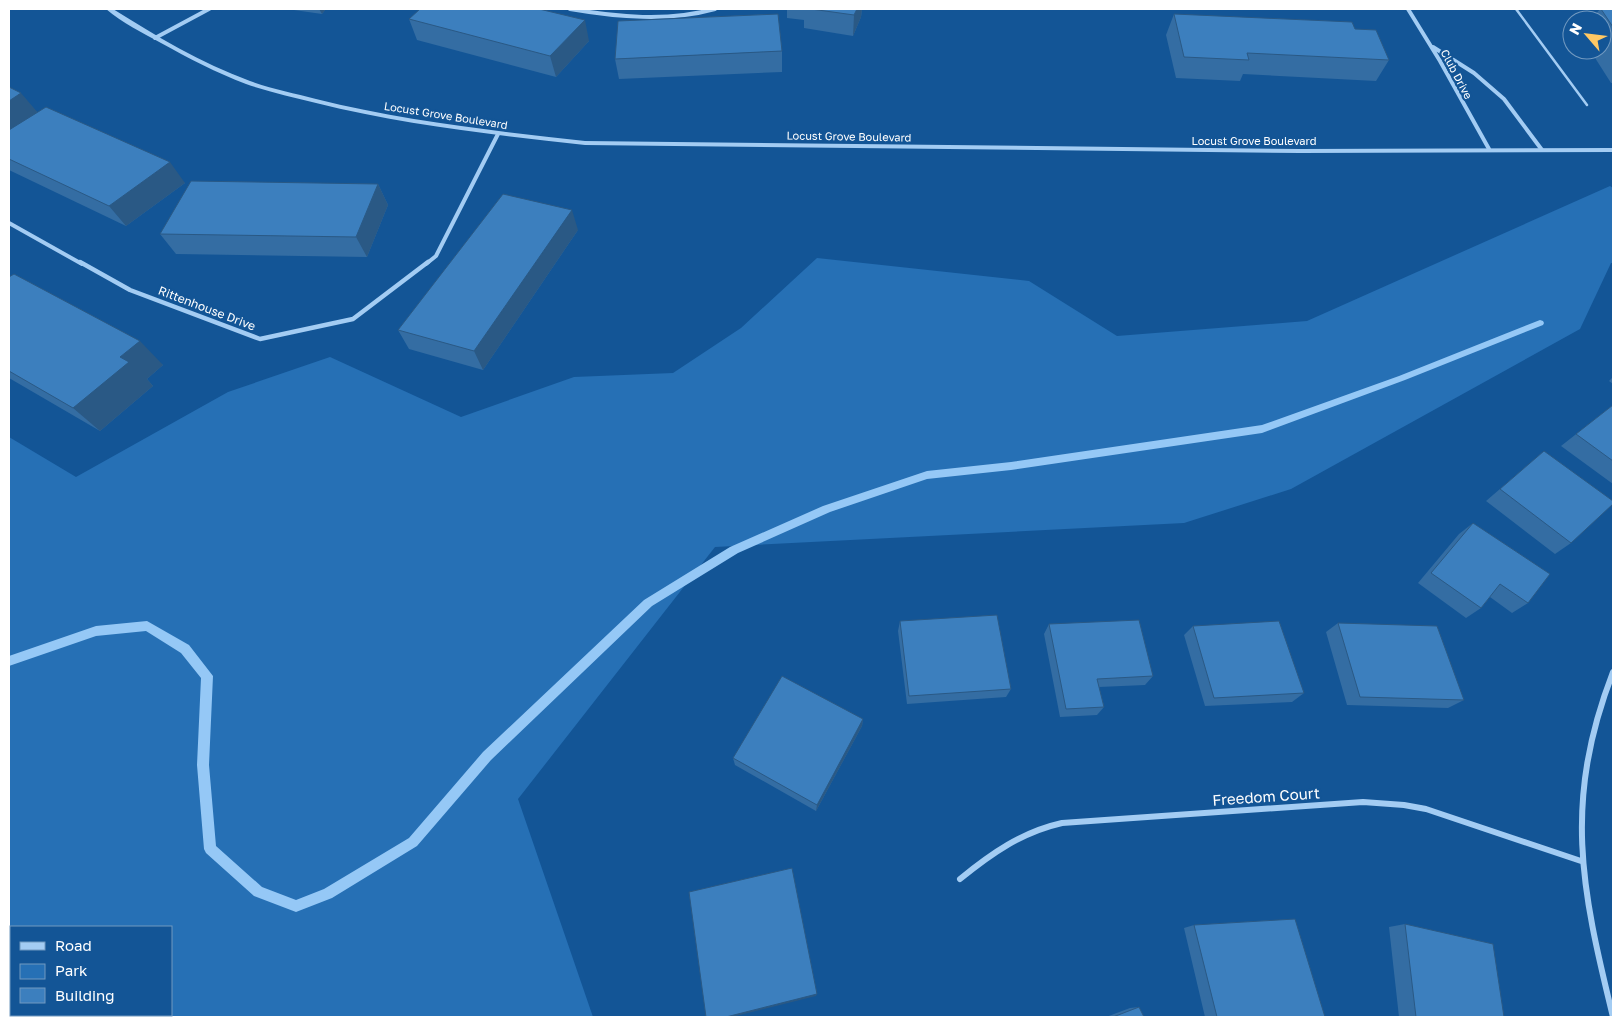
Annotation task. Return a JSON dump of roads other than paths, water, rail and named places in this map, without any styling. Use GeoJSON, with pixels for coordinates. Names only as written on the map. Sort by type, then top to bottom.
{"type":"FeatureCollection","features":[{"type":"Feature","properties":{"kind":"street","name":"Locust Grove Boulevard"},"geometry":{"type":"LineString","coordinates":[[109,9],[155,38],[243,81],[335,106],[399,120],[498,134],[585,143],[1300,151],[1613,150]]}},
{"type":"Feature","properties":{"kind":"street"},"geometry":{"type":"LineString","coordinates":[[155,38],[209,9]]}},
{"type":"Feature","properties":{"kind":"street"},"geometry":{"type":"LineString","coordinates":[[570,9],[599,13],[668,16],[694,14],[715,9]]}},
{"type":"Feature","properties":{"kind":"street","name":"Club Drive"},"geometry":{"type":"LineString","coordinates":[[1408,9],[1433,46],[1442,68],[1489,149]]}},
{"type":"Feature","properties":{"kind":"street"},"geometry":{"type":"LineString","coordinates":[[1433,46],[1474,73],[1504,99],[1542,150]]}},
{"type":"Feature","properties":{"kind":"street","name":"Rittenhouse Drive"},"geometry":{"type":"LineString","coordinates":[[9,223],[130,290],[260,339],[353,319],[436,256],[498,134]]}},
{"type":"Feature","properties":{"kind":"street"},"geometry":{"type":"LineString","coordinates":[[1613,672],[1592,728],[1584,772],[1581,831],[1582,861],[1591,924],[1613,1017]]}},
{"type":"Feature","properties":{"kind":"street","name":"Freedom Court"},"geometry":{"type":"LineString","coordinates":[[960,879],[990,854],[1014,839],[1040,827],[1062,823],[1363,802],[1404,805],[1426,809],[1582,861]]}},
{"type":"Feature","properties":{"kind":"lane"},"geometry":{"type":"LineString","coordinates":[[1516,9],[1587,105]]}},
{"type":"Feature","properties":{"kind":"waterway"},"geometry":{"type":"LineString","coordinates":[[9,661],[96,631],[147,626],[185,649],[207,676],[203,765],[210,849],[258,892],[296,906],[328,894],[413,842],[487,756],[648,603],[734,550],[827,509],[927,475],[1011,466],[1262,429],[1402,378],[1540,323]]}}]}
